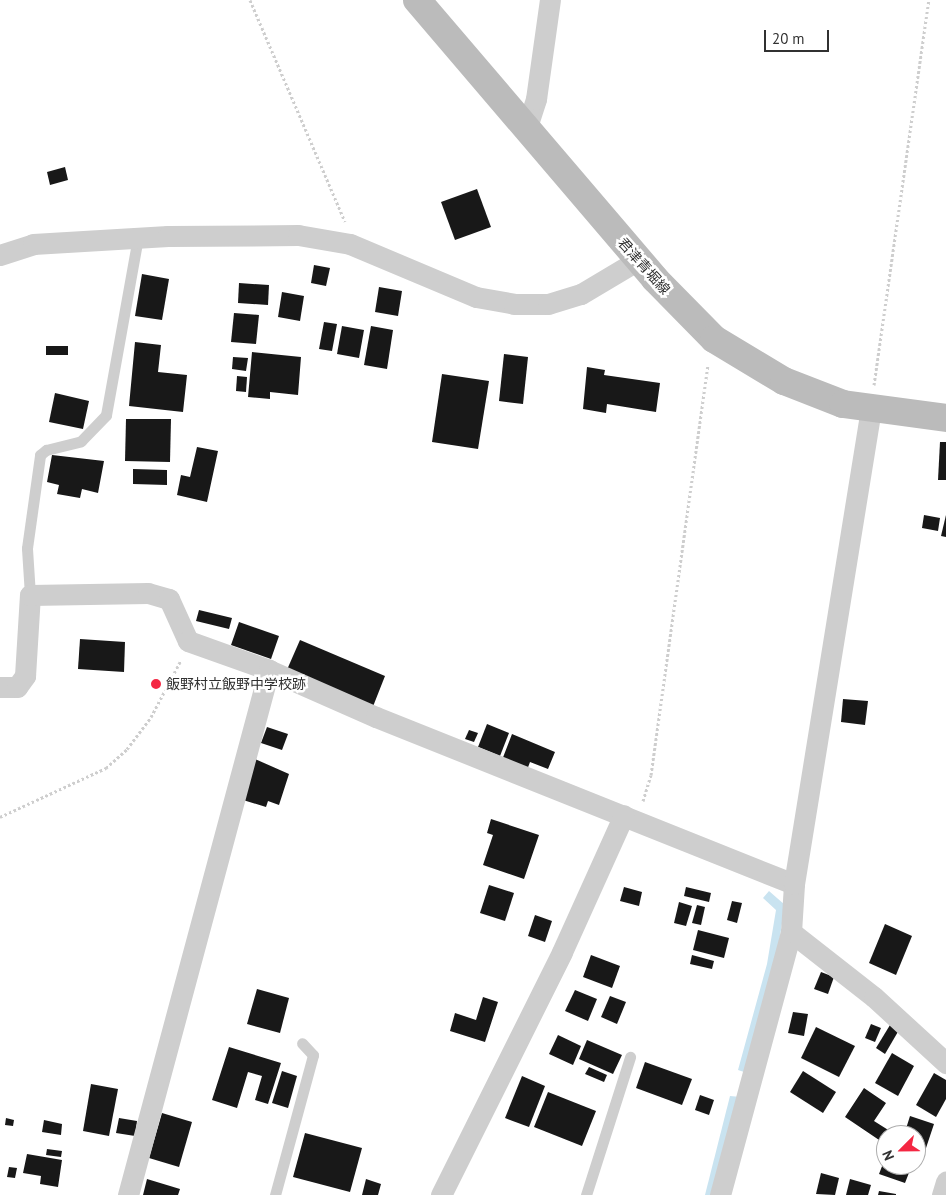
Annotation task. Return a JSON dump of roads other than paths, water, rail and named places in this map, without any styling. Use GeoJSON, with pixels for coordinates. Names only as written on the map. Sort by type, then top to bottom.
{"type":"FeatureCollection","features":[{"type":"Feature","properties":{"kind":"main road","name":"君津青堀線"},"geometry":{"type":"LineString","coordinates":[[416,0],[638,260],[710,334],[784,381],[843,404],[946,418]]}},
{"type":"Feature","properties":{"kind":"street"},"geometry":{"type":"LineString","coordinates":[[526,130],[536,99],[550,0]]}},
{"type":"Feature","properties":{"kind":"street"},"geometry":{"type":"LineString","coordinates":[[0,256],[33,244],[138,238],[298,235],[350,244],[476,298],[514,304],[548,304],[581,294],[638,260]]}},
{"type":"Feature","properties":{"kind":"street"},"geometry":{"type":"LineString","coordinates":[[720,1195],[791,932],[794,884],[871,408]]}},
{"type":"Feature","properties":{"kind":"street"},"geometry":{"type":"LineString","coordinates":[[0,687],[17,687],[25,676],[30,596],[148,593],[168,599],[188,641],[269,670],[376,717],[794,884]]}},
{"type":"Feature","properties":{"kind":"street"},"geometry":{"type":"LineString","coordinates":[[128,1195],[269,670]]}},
{"type":"Feature","properties":{"kind":"street"},"geometry":{"type":"LineString","coordinates":[[441,1195],[630,818]]}},
{"type":"Feature","properties":{"kind":"street"},"geometry":{"type":"LineString","coordinates":[[791,932],[874,997],[946,1063]]}},
{"type":"Feature","properties":{"kind":"street"},"geometry":{"type":"LineString","coordinates":[[942,1195],[946,1182]]}},
{"type":"Feature","properties":{"kind":"lane"},"geometry":{"type":"LineString","coordinates":[[30,596],[27,548],[40,455],[46,450],[81,441],[106,415],[138,238]]}},
{"type":"Feature","properties":{"kind":"lane"},"geometry":{"type":"LineString","coordinates":[[275,1195],[312,1055],[302,1043]]}},
{"type":"Feature","properties":{"kind":"lane"},"geometry":{"type":"LineString","coordinates":[[586,1195],[630,1057]]}},
{"type":"Feature","properties":{"kind":"water"},"geometry":{"type":"Polygon","coordinates":[[[769,891],[785,905],[776,961],[747,1073],[738,1070],[767,964],[776,910],[763,898],[769,891]]]}},
{"type":"Feature","properties":{"kind":"water"},"geometry":{"type":"Polygon","coordinates":[[[730,1096],[741,1097],[715,1195],[705,1195],[730,1096]]]}},
{"type":"Feature","properties":{"kind":"place","name":"飯野村立飯野中学校跡"},"geometry":{"type":"Point","coordinates":[156,684]}}]}
